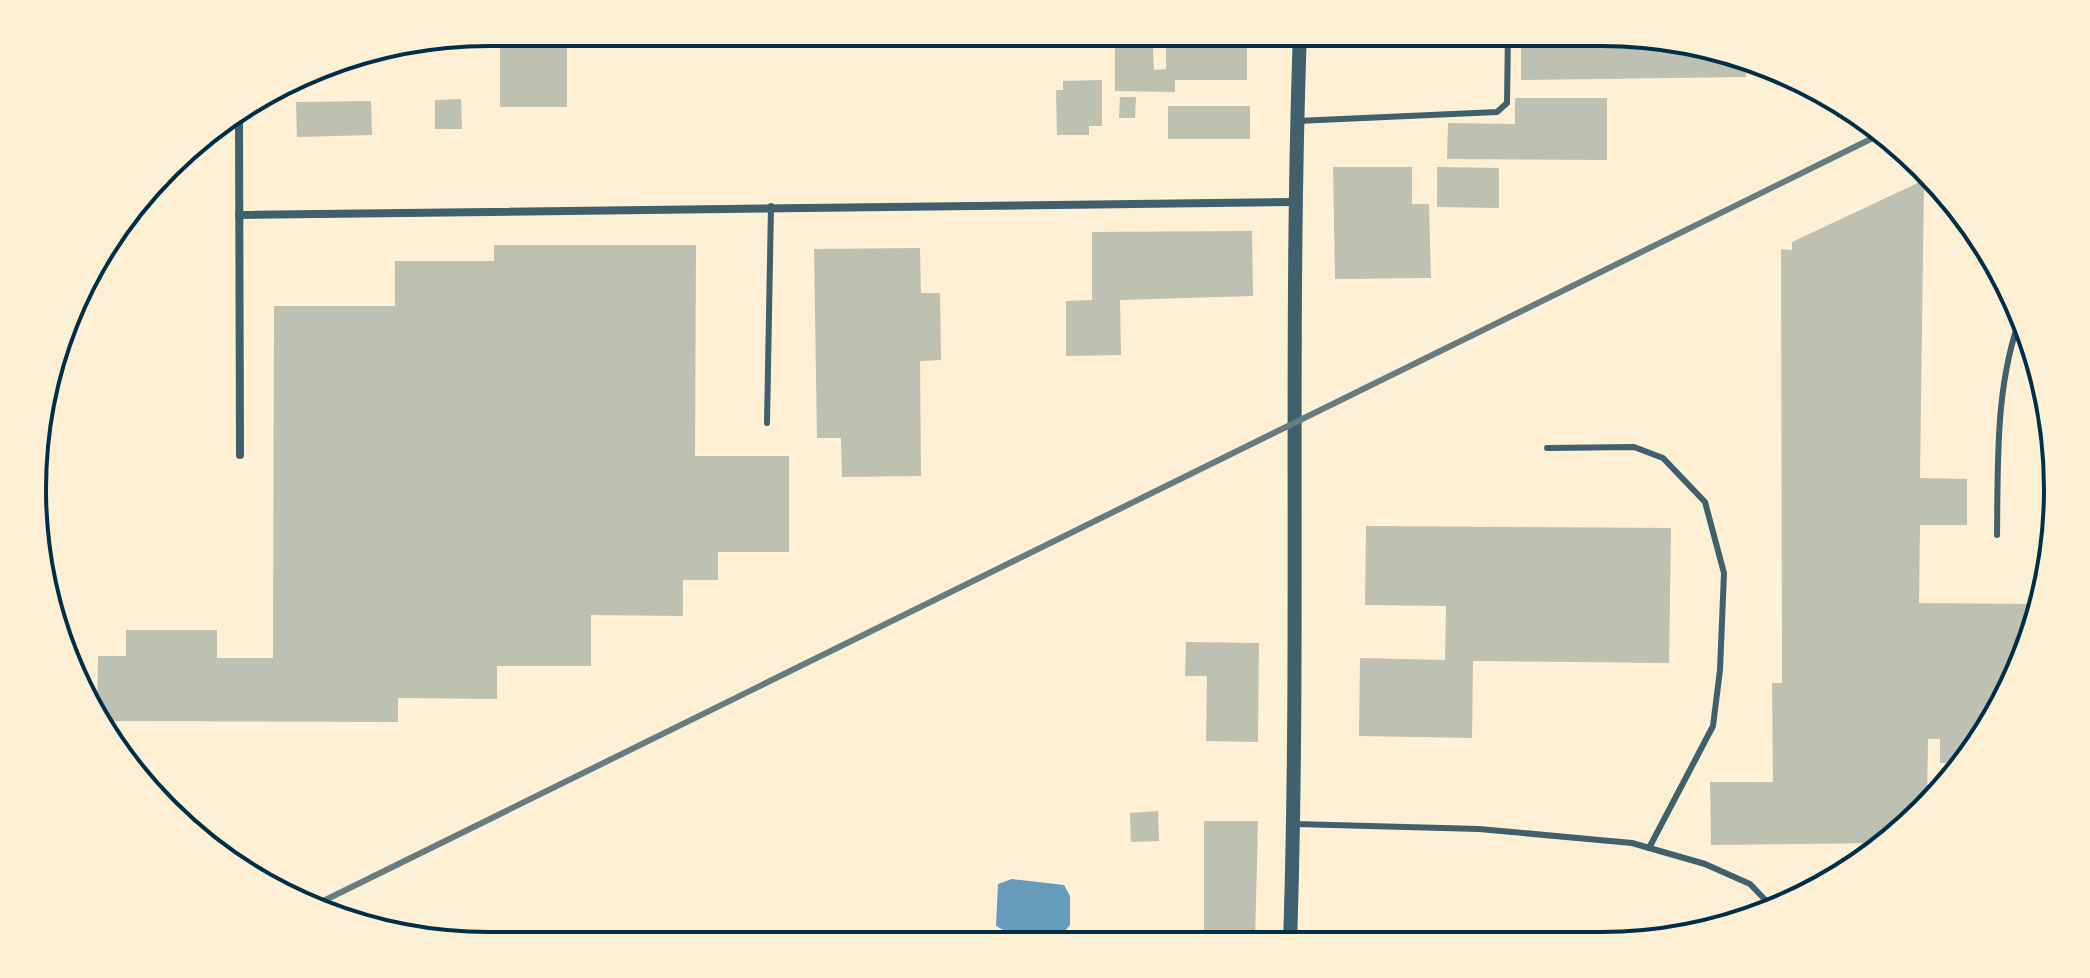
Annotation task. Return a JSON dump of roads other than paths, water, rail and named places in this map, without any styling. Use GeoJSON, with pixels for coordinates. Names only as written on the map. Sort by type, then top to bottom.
{"type":"FeatureCollection","features":[{"type":"Feature","properties":{"kind":"street"},"geometry":{"type":"LineString","coordinates":[[1290,932],[1300,46]]}},
{"type":"Feature","properties":{"kind":"street"},"geometry":{"type":"LineString","coordinates":[[239,124],[240,455]]}},
{"type":"Feature","properties":{"kind":"street"},"geometry":{"type":"LineString","coordinates":[[239,215],[771,206],[1296,202]]}},
{"type":"Feature","properties":{"kind":"lane"},"geometry":{"type":"LineString","coordinates":[[1297,121],[1497,112],[1507,103],[1508,46]]}},
{"type":"Feature","properties":{"kind":"lane"},"geometry":{"type":"LineString","coordinates":[[767,423],[771,206]]}},
{"type":"Feature","properties":{"kind":"lane"},"geometry":{"type":"LineString","coordinates":[[1997,535],[1999,430],[2008,358],[2015,334]]}},
{"type":"Feature","properties":{"kind":"lane"},"geometry":{"type":"LineString","coordinates":[[1547,448],[1634,447],[1663,458],[1705,502],[1724,573],[1720,670],[1713,726],[1649,848]]}},
{"type":"Feature","properties":{"kind":"lane"},"geometry":{"type":"LineString","coordinates":[[1293,824],[1479,829],[1632,843],[1705,864],[1750,884],[1765,900]]}},
{"type":"Feature","properties":{"kind":"water"},"geometry":{"type":"Polygon","coordinates":[[[1012,879],[1064,885],[1070,896],[1070,925],[1064,932],[1007,932],[996,926],[998,884],[1012,879]]]}},
{"type":"Feature","properties":{"kind":"railway"},"geometry":{"type":"LineString","coordinates":[[325,900],[1872,139]]}}]}
